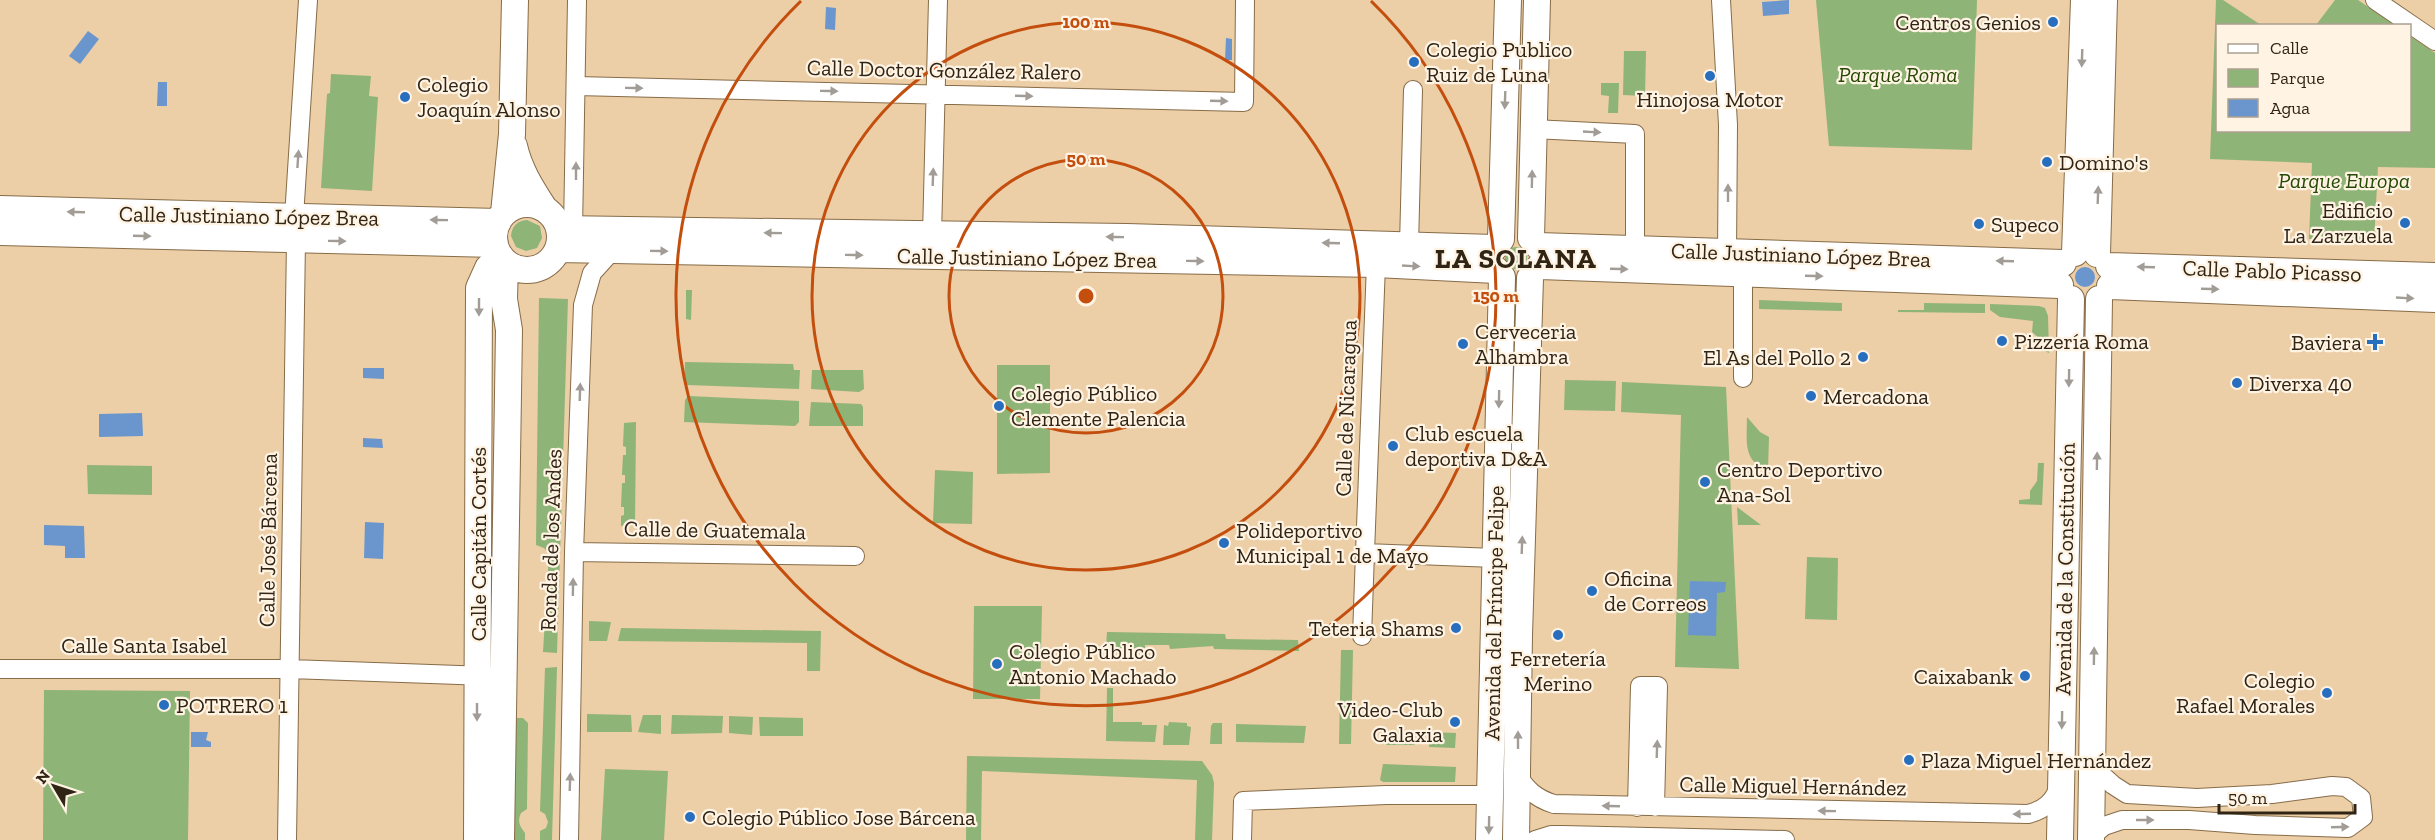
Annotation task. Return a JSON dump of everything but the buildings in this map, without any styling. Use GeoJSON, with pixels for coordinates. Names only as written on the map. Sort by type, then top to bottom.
{"type":"FeatureCollection","features":[{"type":"Feature","properties":{"kind":"street","name":"Calle José Bárcena"},"geometry":{"type":"LineString","coordinates":[[287,840],[295,229],[308,0]]}},
{"type":"Feature","properties":{"kind":"street","name":"Calle Capitán Cortés"},"geometry":{"type":"LineString","coordinates":[[501,840],[509,330],[504,298],[501,239],[512,134],[515,0]]}},
{"type":"Feature","properties":{"kind":"street"},"geometry":{"type":"LineString","coordinates":[[564,236],[576,86],[578,0]]}},
{"type":"Feature","properties":{"kind":"street"},"geometry":{"type":"LineString","coordinates":[[932,235],[938,0]]}},
{"type":"Feature","properties":{"kind":"street","name":"Calle Doctor González Ralero"},"geometry":{"type":"LineString","coordinates":[[576,86],[1244,102],[1245,0]]}},
{"type":"Feature","properties":{"kind":"street","name":"Avenida del Príncipe Felipe"},"geometry":{"type":"LineString","coordinates":[[1489,840],[1496,558],[1498,259],[1508,0]]}},
{"type":"Feature","properties":{"kind":"street","name":"Avenida del Príncipe Felipe"},"geometry":{"type":"LineString","coordinates":[[1516,840],[1519,635],[1535,257],[1533,129],[1537,0]]}},
{"type":"Feature","properties":{"kind":"street"},"geometry":{"type":"LineString","coordinates":[[1721,0],[1728,125],[1727,252]]}},
{"type":"Feature","properties":{"kind":"street","name":"Avenida de la Constitución"},"geometry":{"type":"LineString","coordinates":[[2084,0],[2091,838]]}},
{"type":"Feature","properties":{"kind":"street","name":"Avenida de la Constitución"},"geometry":{"type":"LineString","coordinates":[[2060,840],[2060,778],[2086,276],[2104,0]]}},
{"type":"Feature","properties":{"kind":"street"},"geometry":{"type":"LineString","coordinates":[[2375,0],[2410,24]]}},
{"type":"Feature","properties":{"kind":"street"},"geometry":{"type":"LineString","coordinates":[[2411,25],[2435,41]]}},
{"type":"Feature","properties":{"kind":"street"},"geometry":{"type":"LineString","coordinates":[[1409,245],[1413,90]]}},
{"type":"Feature","properties":{"kind":"street"},"geometry":{"type":"LineString","coordinates":[[1533,129],[1635,134],[1635,250]]}},
{"type":"Feature","properties":{"kind":"street","name":"Calle Capitán Cortés"},"geometry":{"type":"LineString","coordinates":[[509,330],[520,297],[537,268],[551,260],[564,236],[554,217],[544,208],[528,184],[518,161],[512,134]]}},
{"type":"Feature","properties":{"kind":"street"},"geometry":{"type":"LineString","coordinates":[[537,268],[520,269],[501,239],[515,206],[524,204],[544,208]]}},
{"type":"Feature","properties":{"kind":"street","name":"Calle Justiniano López Brea"},"geometry":{"type":"LineString","coordinates":[[0,209],[295,229],[501,239]]}},
{"type":"Feature","properties":{"kind":"street","name":"Calle Justiniano López Brea"},"geometry":{"type":"LineString","coordinates":[[0,232],[295,229]]}},
{"type":"Feature","properties":{"kind":"street"},"geometry":{"type":"LineString","coordinates":[[1516,233],[1535,257],[1516,282],[1498,259],[1516,233]]}},
{"type":"Feature","properties":{"kind":"street","name":"Calle Justiniano López Brea"},"geometry":{"type":"LineString","coordinates":[[564,236],[1127,237],[1409,245],[1498,259]]}},
{"type":"Feature","properties":{"kind":"street","name":"Calle Justiniano López Brea"},"geometry":{"type":"LineString","coordinates":[[564,236],[612,251],[1376,264],[1498,259]]}},
{"type":"Feature","properties":{"kind":"street","name":"Calle Capitán Cortés"},"geometry":{"type":"LineString","coordinates":[[477,840],[479,288],[501,239]]}},
{"type":"Feature","properties":{"kind":"street","name":"Calle Justiniano López Brea"},"geometry":{"type":"LineString","coordinates":[[1535,257],[1635,250],[1727,252],[2086,276]]}},
{"type":"Feature","properties":{"kind":"street","name":"Ronda de los Andes"},"geometry":{"type":"LineString","coordinates":[[569,840],[574,552],[583,305],[592,273],[612,251]]}},
{"type":"Feature","properties":{"kind":"street","name":"Calle Justiniano López Brea"},"geometry":{"type":"LineString","coordinates":[[1535,257],[1743,274],[2086,276]]}},
{"type":"Feature","properties":{"kind":"street","name":"Calle de Nicaragua"},"geometry":{"type":"LineString","coordinates":[[1362,636],[1376,264]]}},
{"type":"Feature","properties":{"kind":"street"},"geometry":{"type":"LineString","coordinates":[[1743,274],[1743,378]]}},
{"type":"Feature","properties":{"kind":"street","name":"Calle Pablo Picasso"},"geometry":{"type":"LineString","coordinates":[[2086,276],[2435,276]]}},
{"type":"Feature","properties":{"kind":"street","name":"Calle Pablo Picasso"},"geometry":{"type":"LineString","coordinates":[[2086,276],[2435,299]]}},
{"type":"Feature","properties":{"kind":"street","name":"Calle de Guatemala"},"geometry":{"type":"LineString","coordinates":[[574,552],[855,556]]}},
{"type":"Feature","properties":{"kind":"street"},"geometry":{"type":"LineString","coordinates":[[1365,553],[1496,558]]}},
{"type":"Feature","properties":{"kind":"street","name":"Calle Santa Isabel"},"geometry":{"type":"LineString","coordinates":[[0,669],[290,669],[503,676]]}},
{"type":"Feature","properties":{"kind":"street"},"geometry":{"type":"LineString","coordinates":[[1641,686],[1659,686],[1646,807],[1641,686]]}},
{"type":"Feature","properties":{"kind":"street"},"geometry":{"type":"LineString","coordinates":[[2091,838],[2104,826],[2122,820],[2189,820],[2348,828],[2363,817],[2364,809],[2361,798],[2346,787],[2196,798],[2127,794],[2092,766]]}},
{"type":"Feature","properties":{"kind":"street","name":"Calle Miguel Hernández"},"geometry":{"type":"LineString","coordinates":[[1517,774],[1538,798],[1554,804],[2028,814],[2049,804],[2055,796],[2060,778]]}},
{"type":"Feature","properties":{"kind":"street"},"geometry":{"type":"LineString","coordinates":[[1242,840],[1243,801],[1343,796],[1490,795]]}},
{"type":"Feature","properties":{"kind":"street"},"geometry":{"type":"LineString","coordinates":[[1535,840],[1551,835],[1785,840]]}},
{"type":"Feature","properties":{"kind":"green space","name":"Parque Roma"},"geometry":{"type":"Polygon","coordinates":[[[1816,0],[1977,0],[1972,150],[1829,146],[1816,0]]]}},
{"type":"Feature","properties":{"kind":"green space","name":"Parque Europa"},"geometry":{"type":"Polygon","coordinates":[[[2216,0],[2223,0],[2259,24],[2216,24],[2216,132],[2411,132],[2411,37],[2435,53],[2435,168],[2378,167],[2374,242],[2309,239],[2312,163],[2210,159],[2216,0]]]}},
{"type":"Feature","properties":{"kind":"green space"},"geometry":{"type":"Polygon","coordinates":[[[2335,0],[2358,0],[2394,24],[2317,24],[2335,0]]]}},
{"type":"Feature","properties":{"kind":"green space"},"geometry":{"type":"Polygon","coordinates":[[[1624,51],[1646,51],[1645,96],[1623,95],[1624,51]]]}},
{"type":"Feature","properties":{"kind":"green space"},"geometry":{"type":"Polygon","coordinates":[[[331,74],[371,76],[369,96],[378,97],[372,191],[321,188],[327,94],[330,93],[331,74]]]}},
{"type":"Feature","properties":{"kind":"green space"},"geometry":{"type":"Polygon","coordinates":[[[1601,83],[1619,83],[1618,113],[1608,113],[1609,96],[1601,95],[1601,83]]]}},
{"type":"Feature","properties":{"kind":"green space"},"geometry":{"type":"Polygon","coordinates":[[[527,220],[540,226],[542,238],[537,248],[526,251],[516,247],[511,236],[516,225],[527,220]]]}},
{"type":"Feature","properties":{"kind":"green space"},"geometry":{"type":"Polygon","coordinates":[[[1516,247],[1524,250],[1527,258],[1524,266],[1516,269],[1508,266],[1505,258],[1508,250],[1516,247]]]}},
{"type":"Feature","properties":{"kind":"green space"},"geometry":{"type":"Polygon","coordinates":[[[686,290],[692,290],[691,320],[686,319],[686,290]]]}},
{"type":"Feature","properties":{"kind":"green space"},"geometry":{"type":"Polygon","coordinates":[[[539,298],[568,299],[557,653],[543,652],[549,554],[544,548],[536,545],[539,298]]]}},
{"type":"Feature","properties":{"kind":"green space"},"geometry":{"type":"Polygon","coordinates":[[[1759,300],[1842,303],[1842,311],[1759,309],[1759,300]]]}},
{"type":"Feature","properties":{"kind":"green space"},"geometry":{"type":"Polygon","coordinates":[[[1924,303],[1985,304],[1985,313],[1898,312],[1898,310],[1924,310],[1924,303]]]}},
{"type":"Feature","properties":{"kind":"green space"},"geometry":{"type":"Polygon","coordinates":[[[1990,304],[2045,308],[2048,316],[2049,353],[2040,349],[2040,339],[2032,332],[2033,321],[2000,317],[1990,310],[1990,304]]]}},
{"type":"Feature","properties":{"kind":"green space"},"geometry":{"type":"Polygon","coordinates":[[[685,362],[793,364],[794,370],[800,370],[799,389],[687,385],[684,383],[685,362]]]}},
{"type":"Feature","properties":{"kind":"green space"},"geometry":{"type":"Polygon","coordinates":[[[997,365],[1050,365],[1050,473],[997,474],[997,365]]]}},
{"type":"Feature","properties":{"kind":"green space"},"geometry":{"type":"Polygon","coordinates":[[[812,370],[863,370],[864,389],[859,392],[811,389],[812,370]]]}},
{"type":"Feature","properties":{"kind":"green space"},"geometry":{"type":"Polygon","coordinates":[[[1565,380],[1616,381],[1615,411],[1564,410],[1565,380]]]}},
{"type":"Feature","properties":{"kind":"green space","name":"Centro Deportivo Ana-Sol"},"geometry":{"type":"Polygon","coordinates":[[[1622,382],[1726,387],[1739,669],[1675,667],[1681,415],[1621,412],[1622,382]]]}},
{"type":"Feature","properties":{"kind":"green space"},"geometry":{"type":"Polygon","coordinates":[[[688,396],[799,401],[799,422],[795,426],[684,422],[685,400],[688,396]]]}},
{"type":"Feature","properties":{"kind":"green space"},"geometry":{"type":"Polygon","coordinates":[[[811,402],[861,404],[863,426],[809,426],[811,402]]]}},
{"type":"Feature","properties":{"kind":"green space"},"geometry":{"type":"Polygon","coordinates":[[[1747,417],[1760,432],[1769,437],[1768,469],[1760,466],[1750,456],[1747,442],[1747,417]]]}},
{"type":"Feature","properties":{"kind":"green space"},"geometry":{"type":"Polygon","coordinates":[[[636,422],[635,525],[621,526],[621,516],[624,515],[624,507],[621,507],[622,483],[625,483],[625,475],[622,475],[623,455],[626,455],[626,447],[623,446],[624,423],[636,422]]]}},
{"type":"Feature","properties":{"kind":"green space"},"geometry":{"type":"Polygon","coordinates":[[[2038,463],[2044,463],[2042,505],[2019,504],[2019,500],[2030,499],[2030,491],[2037,481],[2038,463]]]}},
{"type":"Feature","properties":{"kind":"green space"},"geometry":{"type":"Polygon","coordinates":[[[87,465],[152,466],[152,495],[88,494],[87,465]]]}},
{"type":"Feature","properties":{"kind":"green space"},"geometry":{"type":"Polygon","coordinates":[[[935,470],[973,472],[972,524],[933,523],[935,470]]]}},
{"type":"Feature","properties":{"kind":"green space"},"geometry":{"type":"Polygon","coordinates":[[[1737,507],[1761,525],[1738,525],[1737,507]]]}},
{"type":"Feature","properties":{"kind":"green space"},"geometry":{"type":"Polygon","coordinates":[[[1807,557],[1838,558],[1837,620],[1805,619],[1807,557]]]}},
{"type":"Feature","properties":{"kind":"green space"},"geometry":{"type":"Polygon","coordinates":[[[974,606],[1042,606],[1040,699],[973,699],[974,606]]]}},
{"type":"Feature","properties":{"kind":"green space"},"geometry":{"type":"Polygon","coordinates":[[[589,621],[611,622],[607,641],[589,641],[589,621]]]}},
{"type":"Feature","properties":{"kind":"green space"},"geometry":{"type":"Polygon","coordinates":[[[621,628],[821,631],[820,671],[807,671],[807,643],[618,641],[621,628]]]}},
{"type":"Feature","properties":{"kind":"green space"},"geometry":{"type":"Polygon","coordinates":[[[1107,632],[1225,634],[1226,639],[1298,640],[1299,651],[1214,649],[1213,646],[1170,649],[1169,645],[1145,645],[1145,648],[1114,648],[1114,659],[1105,659],[1107,632]]]}},
{"type":"Feature","properties":{"kind":"green space"},"geometry":{"type":"Polygon","coordinates":[[[1341,650],[1353,650],[1351,744],[1339,744],[1341,650]]]}},
{"type":"Feature","properties":{"kind":"green space"},"geometry":{"type":"Polygon","coordinates":[[[557,667],[552,840],[540,840],[540,831],[546,828],[548,822],[545,814],[540,811],[545,668],[557,667]]]}},
{"type":"Feature","properties":{"kind":"green space"},"geometry":{"type":"Polygon","coordinates":[[[1107,688],[1113,688],[1113,722],[1142,722],[1142,725],[1157,725],[1155,742],[1106,741],[1107,688]]]}},
{"type":"Feature","properties":{"kind":"green space"},"geometry":{"type":"Polygon","coordinates":[[[44,690],[190,691],[188,840],[43,840],[44,690]]]}},
{"type":"Feature","properties":{"kind":"green space"},"geometry":{"type":"Polygon","coordinates":[[[587,714],[631,715],[632,732],[587,732],[587,714]]]}},
{"type":"Feature","properties":{"kind":"green space"},"geometry":{"type":"Polygon","coordinates":[[[643,715],[661,715],[661,734],[638,732],[643,715]]]}},
{"type":"Feature","properties":{"kind":"green space"},"geometry":{"type":"Polygon","coordinates":[[[672,715],[723,716],[722,733],[671,734],[672,715]]]}},
{"type":"Feature","properties":{"kind":"green space"},"geometry":{"type":"Polygon","coordinates":[[[729,716],[753,717],[752,735],[729,733],[729,716]]]}},
{"type":"Feature","properties":{"kind":"green space"},"geometry":{"type":"Polygon","coordinates":[[[759,717],[803,718],[803,736],[760,736],[759,717]]]}},
{"type":"Feature","properties":{"kind":"green space"},"geometry":{"type":"Polygon","coordinates":[[[515,718],[523,718],[528,723],[527,809],[521,813],[519,819],[520,826],[525,833],[525,840],[513,840],[515,718]]]}},
{"type":"Feature","properties":{"kind":"green space"},"geometry":{"type":"Polygon","coordinates":[[[1169,722],[1187,723],[1187,726],[1191,727],[1189,745],[1163,745],[1164,725],[1168,726],[1169,722]]]}},
{"type":"Feature","properties":{"kind":"green space"},"geometry":{"type":"Polygon","coordinates":[[[1213,723],[1222,723],[1222,744],[1210,744],[1213,723]]]}},
{"type":"Feature","properties":{"kind":"green space"},"geometry":{"type":"Polygon","coordinates":[[[1236,724],[1306,726],[1304,743],[1236,742],[1236,724]]]}},
{"type":"Feature","properties":{"kind":"green space"},"geometry":{"type":"Polygon","coordinates":[[[1388,731],[1415,732],[1415,745],[1386,745],[1388,731]]]}},
{"type":"Feature","properties":{"kind":"green space"},"geometry":{"type":"Polygon","coordinates":[[[1430,732],[1456,733],[1455,748],[1429,747],[1430,732]]]}},
{"type":"Feature","properties":{"kind":"green space"},"geometry":{"type":"Polygon","coordinates":[[[967,756],[1202,761],[1212,775],[1214,783],[1212,840],[1195,840],[1197,780],[982,771],[981,840],[966,840],[967,756]]]}},
{"type":"Feature","properties":{"kind":"green space"},"geometry":{"type":"Polygon","coordinates":[[[1383,764],[1456,767],[1455,782],[1383,782],[1380,780],[1383,764]]]}},
{"type":"Feature","properties":{"kind":"green space"},"geometry":{"type":"Polygon","coordinates":[[[605,769],[668,771],[664,840],[601,840],[605,769]]]}},
{"type":"Feature","properties":{"kind":"water"},"geometry":{"type":"Polygon","coordinates":[[[1789,0],[1789,14],[1763,16],[1762,2],[1789,0]]]}},
{"type":"Feature","properties":{"kind":"water"},"geometry":{"type":"Polygon","coordinates":[[[826,7],[836,8],[835,30],[825,29],[826,7]]]}},
{"type":"Feature","properties":{"kind":"water"},"geometry":{"type":"Polygon","coordinates":[[[88,31],[99,39],[80,64],[69,56],[88,31]]]}},
{"type":"Feature","properties":{"kind":"water"},"geometry":{"type":"Polygon","coordinates":[[[1226,38],[1232,39],[1232,60],[1225,60],[1226,38]]]}},
{"type":"Feature","properties":{"kind":"water"},"geometry":{"type":"Polygon","coordinates":[[[158,82],[167,82],[167,106],[157,106],[158,82]]]}},
{"type":"Feature","properties":{"kind":"water"},"geometry":{"type":"Polygon","coordinates":[[[2085,267],[2092,270],[2095,277],[2092,284],[2085,287],[2078,284],[2075,277],[2078,270],[2085,267]]]}},
{"type":"Feature","properties":{"kind":"water"},"geometry":{"type":"Polygon","coordinates":[[[363,368],[384,368],[384,379],[363,378],[363,368]]]}},
{"type":"Feature","properties":{"kind":"water"},"geometry":{"type":"Polygon","coordinates":[[[142,413],[143,436],[99,437],[99,414],[142,413]]]}},
{"type":"Feature","properties":{"kind":"water"},"geometry":{"type":"Polygon","coordinates":[[[363,438],[382,439],[383,448],[363,447],[363,438]]]}},
{"type":"Feature","properties":{"kind":"water"},"geometry":{"type":"Polygon","coordinates":[[[365,522],[384,523],[383,559],[364,558],[365,522]]]}},
{"type":"Feature","properties":{"kind":"water"},"geometry":{"type":"Polygon","coordinates":[[[44,525],[84,526],[85,558],[65,558],[65,546],[44,545],[44,525]]]}},
{"type":"Feature","properties":{"kind":"water"},"geometry":{"type":"Polygon","coordinates":[[[1690,581],[1726,582],[1725,592],[1717,593],[1716,636],[1688,635],[1690,581]]]}},
{"type":"Feature","properties":{"kind":"water"},"geometry":{"type":"Polygon","coordinates":[[[191,732],[208,732],[206,740],[211,742],[211,747],[191,747],[191,732]]]}},
{"type":"Feature","properties":{"kind":"place","name":"Centros Genios"},"geometry":{"type":"Point","coordinates":[2053,22]}},
{"type":"Feature","properties":{"kind":"place","name":"Colegio Publico Ruiz de Luna"},"geometry":{"type":"Point","coordinates":[1414,62]}},
{"type":"Feature","properties":{"kind":"place","name":"Hinojosa Motor"},"geometry":{"type":"Point","coordinates":[1710,76]}},
{"type":"Feature","properties":{"kind":"place","name":"Colegio Joaquín Alonso"},"geometry":{"type":"Point","coordinates":[405,97]}},
{"type":"Feature","properties":{"kind":"place","name":"Domino's"},"geometry":{"type":"Point","coordinates":[2047,162]}},
{"type":"Feature","properties":{"kind":"place","name":"Edificio La Zarzuela"},"geometry":{"type":"Point","coordinates":[2405,223]}},
{"type":"Feature","properties":{"kind":"place","name":"Supeco"},"geometry":{"type":"Point","coordinates":[1979,224]}},
{"type":"Feature","properties":{"kind":"place","name":"Pizzería Roma"},"geometry":{"type":"Point","coordinates":[2002,341]}},
{"type":"Feature","properties":{"kind":"place","name":"Baviera"},"geometry":{"type":"Point","coordinates":[2375,342]}},
{"type":"Feature","properties":{"kind":"place","name":"Cerveceria Alhambra"},"geometry":{"type":"Point","coordinates":[1463,344]}},
{"type":"Feature","properties":{"kind":"place","name":"El As del Pollo 2"},"geometry":{"type":"Point","coordinates":[1863,357]}},
{"type":"Feature","properties":{"kind":"place","name":"Diverxa 40"},"geometry":{"type":"Point","coordinates":[2237,383]}},
{"type":"Feature","properties":{"kind":"place","name":"Mercadona"},"geometry":{"type":"Point","coordinates":[1811,396]}},
{"type":"Feature","properties":{"kind":"place","name":"Colegio Público Clemente Palencia"},"geometry":{"type":"Point","coordinates":[999,406]}},
{"type":"Feature","properties":{"kind":"place","name":"Club escuela deportiva D&A"},"geometry":{"type":"Point","coordinates":[1393,446]}},
{"type":"Feature","properties":{"kind":"place","name":"Centro Deportivo Ana-Sol"},"geometry":{"type":"Point","coordinates":[1705,482]}},
{"type":"Feature","properties":{"kind":"place","name":"Polideportivo Municipal 1 de Mayo"},"geometry":{"type":"Point","coordinates":[1224,543]}},
{"type":"Feature","properties":{"kind":"place","name":"Oficina de Correos"},"geometry":{"type":"Point","coordinates":[1592,591]}},
{"type":"Feature","properties":{"kind":"place","name":"Teteria Shams"},"geometry":{"type":"Point","coordinates":[1456,628]}},
{"type":"Feature","properties":{"kind":"place","name":"Ferretería Merino"},"geometry":{"type":"Point","coordinates":[1558,635]}},
{"type":"Feature","properties":{"kind":"place","name":"Colegio Público Antonio Machado"},"geometry":{"type":"Point","coordinates":[997,664]}},
{"type":"Feature","properties":{"kind":"place","name":"Caixabank"},"geometry":{"type":"Point","coordinates":[2025,676]}},
{"type":"Feature","properties":{"kind":"place","name":"Colegio Rafael Morales"},"geometry":{"type":"Point","coordinates":[2327,693]}},
{"type":"Feature","properties":{"kind":"place","name":"POTRERO 1"},"geometry":{"type":"Point","coordinates":[164,705]}},
{"type":"Feature","properties":{"kind":"place","name":"Video-Club Galaxia"},"geometry":{"type":"Point","coordinates":[1455,722]}},
{"type":"Feature","properties":{"kind":"place","name":"Plaza Miguel Hernández"},"geometry":{"type":"Point","coordinates":[1909,760]}},
{"type":"Feature","properties":{"kind":"place","name":"Colegio Público Jose Bárcena"},"geometry":{"type":"Point","coordinates":[690,817]}},
{"type":"Feature","properties":{"kind":"district","name":"LA SOLANA"},"geometry":{"type":"Point","coordinates":[1516,258]}}]}
